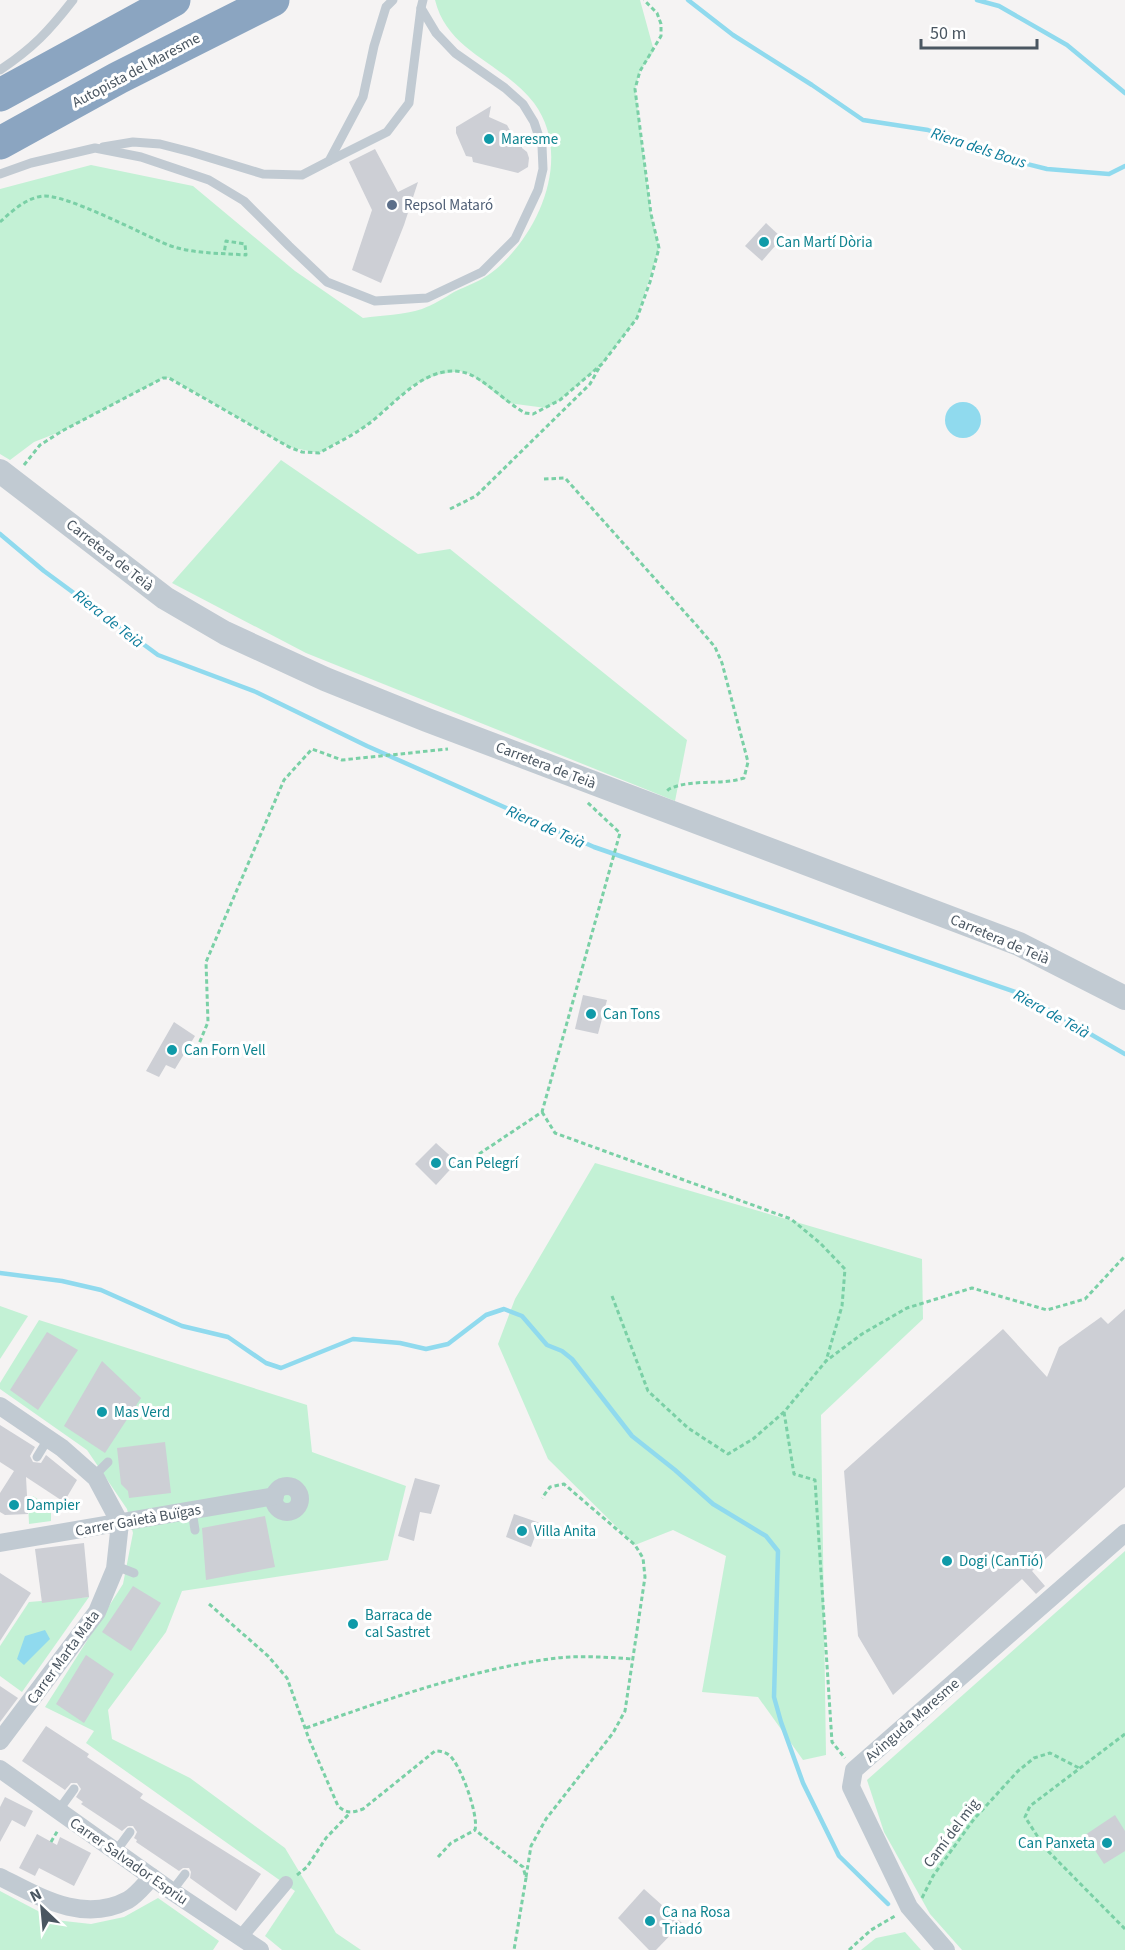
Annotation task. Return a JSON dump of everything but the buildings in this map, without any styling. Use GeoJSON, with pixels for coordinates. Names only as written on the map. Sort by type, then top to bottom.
{"type":"FeatureCollection","features":[{"type":"Feature","properties":{"kind":"highway"},"geometry":{"type":"LineString","coordinates":[[0,95],[174,0]]}},
{"type":"Feature","properties":{"kind":"highway","name":"Autopista del Maresme"},"geometry":{"type":"LineString","coordinates":[[0,143],[118,78],[273,0]]}},
{"type":"Feature","properties":{"kind":"street","name":"Carretera de Teià"},"geometry":{"type":"LineString","coordinates":[[6,475],[165,598],[225,633],[325,679],[1019,944],[1125,998]]}},
{"type":"Feature","properties":{"kind":"street"},"geometry":{"type":"LineString","coordinates":[[0,1406],[48,1439],[94,1476],[120,1523]]}},
{"type":"Feature","properties":{"kind":"street","name":"Carrer Gaietà Buïgas"},"geometry":{"type":"LineString","coordinates":[[0,1543],[275,1496]]}},
{"type":"Feature","properties":{"kind":"street","name":"Carrer Marta Mata"},"geometry":{"type":"LineString","coordinates":[[0,1741],[97,1612],[120,1523]]}},
{"type":"Feature","properties":{"kind":"street","name":"Avinguda Maresme"},"geometry":{"type":"LineString","coordinates":[[946,1950],[909,1907],[851,1787],[854,1770],[1125,1533]]}},
{"type":"Feature","properties":{"kind":"street","name":"Carrer Salvador Espriu"},"geometry":{"type":"LineString","coordinates":[[0,1769],[59,1818],[116,1851],[260,1950]]}},
{"type":"Feature","properties":{"kind":"street"},"geometry":{"type":"LineString","coordinates":[[0,1877],[53,1904],[87,1911],[111,1907],[130,1899],[152,1877]]}},
{"type":"Feature","properties":{"kind":"street"},"geometry":{"type":"LineString","coordinates":[[234,1934],[286,1882]]}},
{"type":"Feature","properties":{"kind":"lane"},"geometry":{"type":"LineString","coordinates":[[0,70],[24,54],[51,30],[73,0]]}},
{"type":"Feature","properties":{"kind":"lane"},"geometry":{"type":"LineString","coordinates":[[329,161],[363,97],[374,46],[386,7],[393,0]]}},
{"type":"Feature","properties":{"kind":"lane"},"geometry":{"type":"LineString","coordinates":[[0,174],[31,163],[132,142],[160,144],[263,174],[302,176],[387,132],[409,103],[422,4]]}},
{"type":"Feature","properties":{"kind":"lane"},"geometry":{"type":"LineString","coordinates":[[95,148],[141,157],[208,180],[244,201],[327,282],[375,301],[427,298],[482,272],[515,239],[538,190],[543,168],[542,146],[534,122],[523,104],[505,87],[455,53],[436,33],[422,4]]}},
{"type":"Feature","properties":{"kind":"lane"},"geometry":{"type":"LineString","coordinates":[[37,1457],[48,1439]]}},
{"type":"Feature","properties":{"kind":"lane"},"geometry":{"type":"LineString","coordinates":[[94,1476],[108,1462]]}},
{"type":"Feature","properties":{"kind":"lane"},"geometry":{"type":"LineString","coordinates":[[192,1511],[195,1530]]}},
{"type":"Feature","properties":{"kind":"lane"},"geometry":{"type":"LineString","coordinates":[[112,1560],[134,1573]]}},
{"type":"Feature","properties":{"kind":"lane"},"geometry":{"type":"LineString","coordinates":[[59,1818],[74,1789]]}},
{"type":"Feature","properties":{"kind":"lane"},"geometry":{"type":"LineString","coordinates":[[116,1851],[130,1832]]}},
{"type":"Feature","properties":{"kind":"lane"},"geometry":{"type":"LineString","coordinates":[[172,1891],[185,1874]]}},
{"type":"Feature","properties":{"kind":"path"},"geometry":{"type":"LineString","coordinates":[[450,509],[476,496],[590,384],[602,364],[637,318],[659,248],[651,214],[635,89],[640,71],[661,36],[662,24],[657,13],[644,0]]}},
{"type":"Feature","properties":{"kind":"path"},"geometry":{"type":"LineString","coordinates":[[0,222],[18,207],[44,196],[68,202],[170,246],[203,254],[246,255],[245,244],[226,241],[224,254]]}},
{"type":"Feature","properties":{"kind":"path"},"geometry":{"type":"LineString","coordinates":[[6,475],[62,431],[163,378],[170,378],[289,447],[311,454],[319,453],[367,425],[412,386],[436,375],[459,371],[472,375],[516,409],[533,414],[560,400],[602,364]]}},
{"type":"Feature","properties":{"kind":"path"},"geometry":{"type":"LineString","coordinates":[[544,479],[565,478],[715,647],[722,663],[748,762],[744,778],[734,782],[681,784],[669,789],[660,808]]}},
{"type":"Feature","properties":{"kind":"path"},"geometry":{"type":"LineString","coordinates":[[194,1056],[208,1022],[206,962],[284,780],[312,749],[342,760],[457,748]]}},
{"type":"Feature","properties":{"kind":"path"},"geometry":{"type":"LineString","coordinates":[[479,1154],[542,1112],[620,833],[586,800]]}},
{"type":"Feature","properties":{"kind":"path"},"geometry":{"type":"LineString","coordinates":[[542,1112],[555,1133],[791,1219],[820,1243],[845,1269],[842,1306],[826,1361]]}},
{"type":"Feature","properties":{"kind":"path"},"geometry":{"type":"LineString","coordinates":[[612,1296],[648,1391],[688,1428],[728,1454],[753,1439],[784,1413],[826,1361],[862,1334],[908,1308],[972,1288],[1047,1310],[1085,1299],[1125,1257]]}},
{"type":"Feature","properties":{"kind":"path"},"geometry":{"type":"LineString","coordinates":[[784,1413],[794,1474],[815,1480],[832,1742],[854,1770]]}},
{"type":"Feature","properties":{"kind":"path"},"geometry":{"type":"LineString","coordinates":[[514,1950],[531,1846],[546,1819],[612,1733],[625,1712],[645,1577],[643,1558],[635,1545],[564,1484],[550,1487],[542,1498]]}},
{"type":"Feature","properties":{"kind":"path"},"geometry":{"type":"LineString","coordinates":[[209,1604],[268,1656],[287,1677],[338,1806],[350,1813]]}},
{"type":"Feature","properties":{"kind":"path"},"geometry":{"type":"LineString","coordinates":[[306,1728],[466,1677],[540,1661],[598,1656],[632,1659]]}},
{"type":"Feature","properties":{"kind":"path"},"geometry":{"type":"LineString","coordinates":[[1125,1734],[1030,1806],[1025,1817],[1045,1848],[1125,1929]]}},
{"type":"Feature","properties":{"kind":"path"},"geometry":{"type":"LineString","coordinates":[[286,1882],[307,1867],[326,1838],[350,1813],[363,1809],[435,1751],[442,1751],[451,1756],[469,1792],[476,1817],[475,1830]]}},
{"type":"Feature","properties":{"kind":"path","name":"Camí del mig"},"geometry":{"type":"LineString","coordinates":[[849,1950],[871,1930],[909,1907],[920,1903],[933,1876],[974,1819],[1018,1771],[1034,1758],[1050,1753],[1079,1768]]}},
{"type":"Feature","properties":{"kind":"path"},"geometry":{"type":"LineString","coordinates":[[51,1842],[59,1818]]}},
{"type":"Feature","properties":{"kind":"path"},"geometry":{"type":"LineString","coordinates":[[475,1830],[518,1862],[523,1867],[526,1878]]}},
{"type":"Feature","properties":{"kind":"path"},"geometry":{"type":"LineString","coordinates":[[438,1857],[451,1843],[475,1830]]}},
{"type":"Feature","properties":{"kind":"green space"},"geometry":{"type":"Polygon","coordinates":[[[435,0],[640,0],[654,51],[640,71],[635,89],[651,214],[659,248],[637,318],[602,364],[560,400],[546,408],[508,403],[472,375],[460,371],[436,375],[412,386],[367,425],[319,453],[289,447],[170,378],[163,378],[62,431],[34,442],[10,460],[0,454],[0,189],[91,165],[193,186],[295,271],[363,318],[408,313],[426,307],[487,276],[508,258],[536,218],[545,195],[550,171],[551,147],[546,124],[534,103],[522,89],[464,45],[452,33],[442,18],[435,0]]]}},
{"type":"Feature","properties":{"kind":"green space"},"geometry":{"type":"Polygon","coordinates":[[[281,460],[418,554],[450,549],[687,740],[675,801],[306,653],[172,583],[281,460]]]}},
{"type":"Feature","properties":{"kind":"green space"},"geometry":{"type":"Polygon","coordinates":[[[595,1163],[922,1259],[923,1319],[821,1415],[826,1755],[803,1760],[758,1697],[702,1692],[726,1556],[673,1530],[635,1545],[548,1459],[498,1344],[515,1299],[595,1163]]]}},
{"type":"Feature","properties":{"kind":"green space"},"geometry":{"type":"Polygon","coordinates":[[[0,1306],[28,1316],[0,1359],[0,1306]]]}},
{"type":"Feature","properties":{"kind":"green space"},"geometry":{"type":"Polygon","coordinates":[[[39,1320],[307,1405],[312,1452],[406,1486],[388,1560],[182,1591],[166,1632],[108,1710],[112,1739],[190,1778],[285,1848],[336,1933],[361,1950],[282,1950],[265,1936],[295,1891],[86,1743],[94,1731],[45,1707],[123,1584],[133,1533],[127,1509],[87,1450],[0,1389],[0,1383],[39,1320]]]}},
{"type":"Feature","properties":{"kind":"green space"},"geometry":{"type":"Polygon","coordinates":[[[33,1496],[51,1508],[51,1521],[29,1524],[28,1501],[33,1496]]]}},
{"type":"Feature","properties":{"kind":"green space"},"geometry":{"type":"Polygon","coordinates":[[[1125,1551],[1125,1950],[962,1950],[930,1914],[884,1832],[867,1780],[1125,1551]]]}},
{"type":"Feature","properties":{"kind":"green space"},"geometry":{"type":"Polygon","coordinates":[[[89,1597],[22,1692],[0,1676],[0,1646],[29,1602],[89,1597]]]}},
{"type":"Feature","properties":{"kind":"green space"},"geometry":{"type":"Polygon","coordinates":[[[0,1891],[55,1920],[91,1924],[124,1917],[158,1898],[219,1941],[213,1950],[0,1950],[0,1891]]]}},
{"type":"Feature","properties":{"kind":"green space"},"geometry":{"type":"Polygon","coordinates":[[[905,1932],[921,1950],[861,1950],[876,1938],[905,1932]]]}},
{"type":"Feature","properties":{"kind":"water"},"geometry":{"type":"Polygon","coordinates":[[[963,402],[976,407],[981,420],[976,433],[963,438],[950,433],[945,420],[950,407],[963,402]]]}},
{"type":"Feature","properties":{"kind":"water"},"geometry":{"type":"Polygon","coordinates":[[[45,1630],[50,1639],[24,1665],[17,1659],[25,1636],[45,1630]]]}},
{"type":"Feature","properties":{"kind":"waterway","name":"Riera dels Bous"},"geometry":{"type":"LineString","coordinates":[[688,0],[733,35],[863,120],[928,130],[995,156],[1047,169],[1109,174],[1125,166]]}},
{"type":"Feature","properties":{"kind":"waterway"},"geometry":{"type":"LineString","coordinates":[[977,0],[999,6],[1067,45],[1125,93]]}},
{"type":"Feature","properties":{"kind":"waterway","name":"Riera de Teià"},"geometry":{"type":"LineString","coordinates":[[0,534],[44,571],[158,655],[256,692],[367,746],[594,847],[1021,994],[1125,1054]]}},
{"type":"Feature","properties":{"kind":"waterway"},"geometry":{"type":"LineString","coordinates":[[0,1273],[62,1281],[101,1290],[182,1326],[228,1337],[266,1363],[281,1368],[353,1339],[400,1343],[426,1349],[448,1344],[486,1315],[504,1309],[522,1316],[547,1345],[562,1351],[572,1359],[632,1436],[713,1504],[766,1536],[778,1551],[774,1697],[781,1722],[803,1783],[839,1856],[888,1904]]}},
{"type":"Feature","properties":{"kind":"place","name":"Maresme"},"geometry":{"type":"Point","coordinates":[489,139]}},
{"type":"Feature","properties":{"kind":"place","name":"Repsol Mataró"},"geometry":{"type":"Point","coordinates":[392,205]}},
{"type":"Feature","properties":{"kind":"place","name":"Can Martí Dòria"},"geometry":{"type":"Point","coordinates":[764,242]}},
{"type":"Feature","properties":{"kind":"place","name":"Can Tons"},"geometry":{"type":"Point","coordinates":[591,1014]}},
{"type":"Feature","properties":{"kind":"place","name":"Can Forn Vell"},"geometry":{"type":"Point","coordinates":[172,1050]}},
{"type":"Feature","properties":{"kind":"place","name":"Can Pelegrí"},"geometry":{"type":"Point","coordinates":[436,1163]}},
{"type":"Feature","properties":{"kind":"place","name":"Mas Verd"},"geometry":{"type":"Point","coordinates":[102,1412]}},
{"type":"Feature","properties":{"kind":"place","name":"Dampier"},"geometry":{"type":"Point","coordinates":[14,1505]}},
{"type":"Feature","properties":{"kind":"place","name":"Villa Anita"},"geometry":{"type":"Point","coordinates":[522,1531]}},
{"type":"Feature","properties":{"kind":"place","name":"Dogi (CanTió)"},"geometry":{"type":"Point","coordinates":[947,1561]}},
{"type":"Feature","properties":{"kind":"place","name":"Barraca de cal Sastret"},"geometry":{"type":"Point","coordinates":[353,1624]}},
{"type":"Feature","properties":{"kind":"place","name":"Can Panxeta"},"geometry":{"type":"Point","coordinates":[1107,1843]}},
{"type":"Feature","properties":{"kind":"place","name":"Ca na Rosa Triadó"},"geometry":{"type":"Point","coordinates":[650,1921]}}]}
